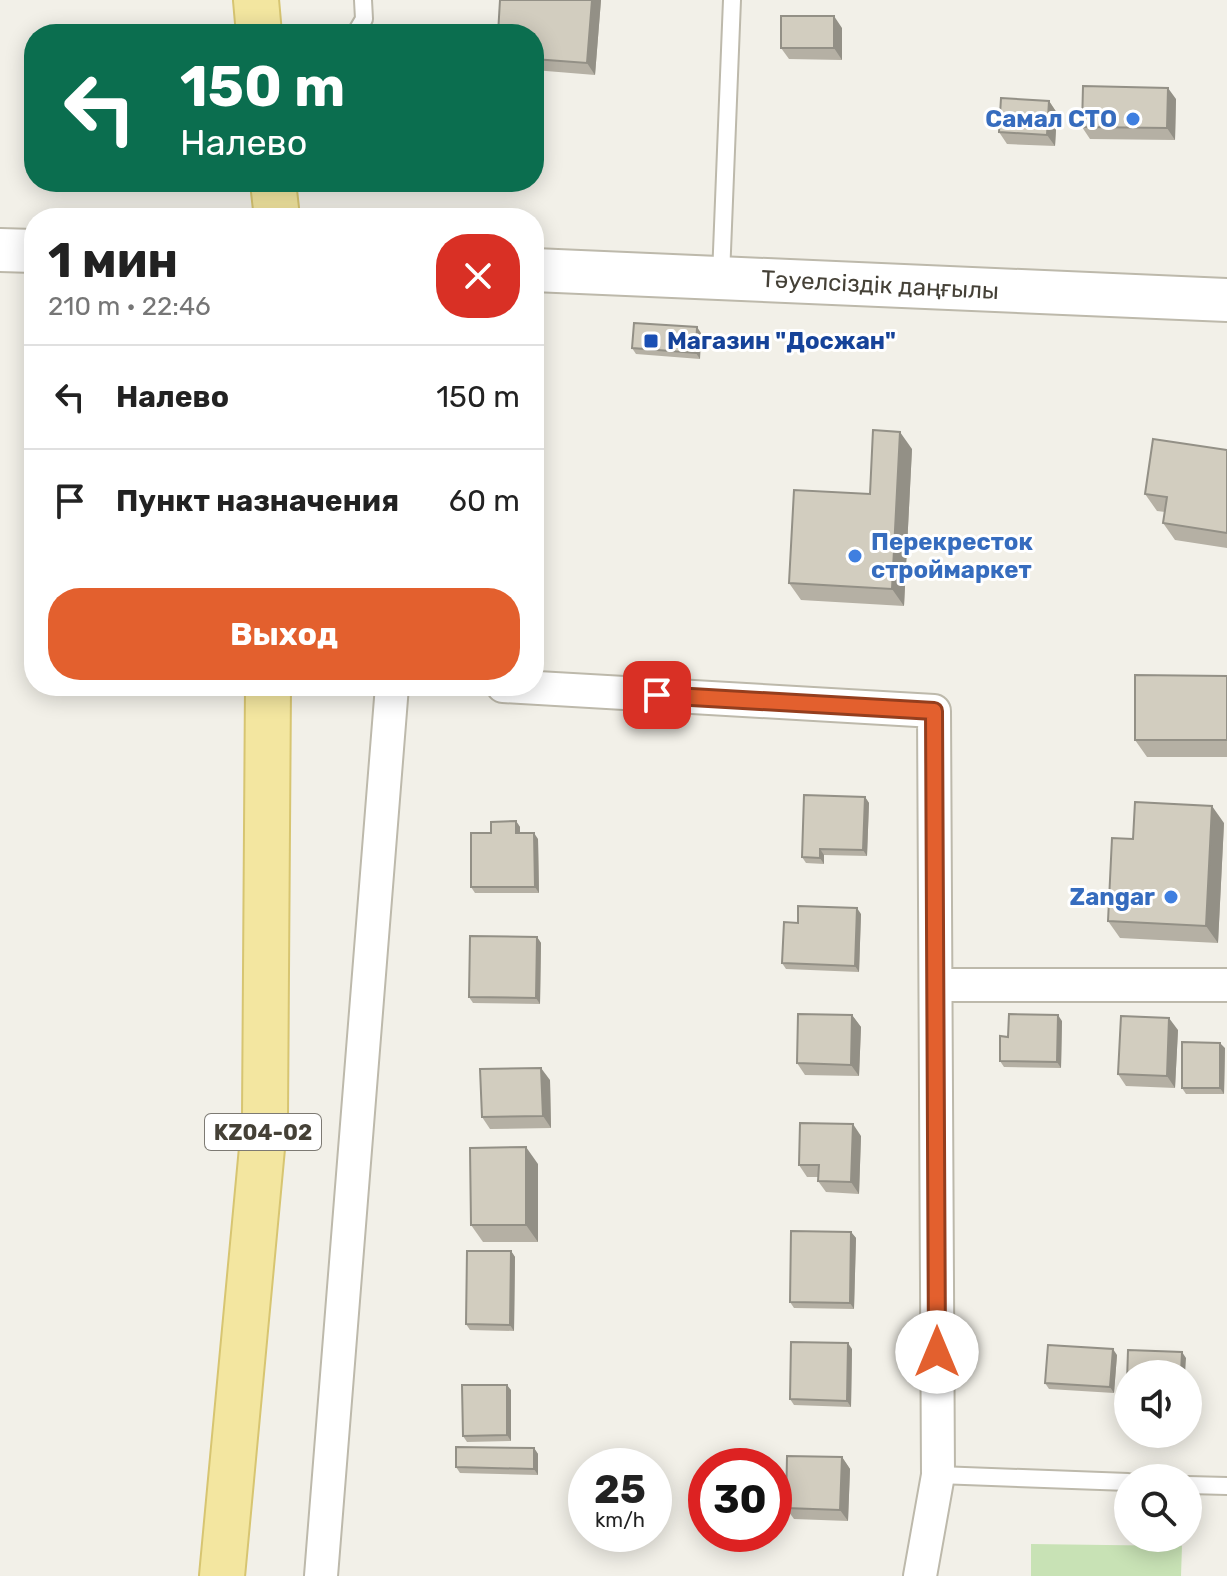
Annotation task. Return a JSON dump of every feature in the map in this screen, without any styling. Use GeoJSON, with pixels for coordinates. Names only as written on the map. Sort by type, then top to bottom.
{"type":"FeatureCollection","features":[{"type":"Feature","properties":{"kind":"main road"},"geometry":{"type":"LineString","coordinates":[[256,0],[258,24]]}},
{"type":"Feature","properties":{"kind":"main road","name":"KZ04-02"},"geometry":{"type":"LineString","coordinates":[[222,1576],[265,1116],[268,696]]}},
{"type":"Feature","properties":{"kind":"street"},"geometry":{"type":"LineString","coordinates":[[0,250],[24,251]]}},
{"type":"Feature","properties":{"kind":"street","name":"Тәуелсіздік даңғылы"},"geometry":{"type":"LineString","coordinates":[[544,270],[1227,300]]}},
{"type":"Feature","properties":{"kind":"street"},"geometry":{"type":"LineString","coordinates":[[544,688],[934,711],[938,1475],[920,1576]]}},
{"type":"Feature","properties":{"kind":"street"},"geometry":{"type":"LineString","coordinates":[[321,1576],[391,696]]}},
{"type":"Feature","properties":{"kind":"street"},"geometry":{"type":"LineString","coordinates":[[936,985],[1227,985]]}},
{"type":"Feature","properties":{"kind":"lane"},"geometry":{"type":"LineString","coordinates":[[361,24],[364,19],[363,0]]}},
{"type":"Feature","properties":{"kind":"lane"},"geometry":{"type":"LineString","coordinates":[[721,278],[732,0]]}},
{"type":"Feature","properties":{"kind":"lane"},"geometry":{"type":"LineString","coordinates":[[938,1475],[1114,1481]]}},
{"type":"Feature","properties":{"kind":"lane"},"geometry":{"type":"LineString","coordinates":[[1202,1485],[1227,1486]]}},
{"type":"Feature","properties":{"kind":"green space"},"geometry":{"type":"Polygon","coordinates":[[[1031,1544],[1114,1545],[1114,1552],[1182,1552],[1181,1576],[1031,1576],[1031,1544]]]}},
{"type":"Feature","properties":{"kind":"building"},"geometry":{"type":"Polygon","coordinates":[[[500,0],[592,0],[587,63],[544,60],[544,24],[499,24],[500,0]]]}},
{"type":"Feature","properties":{"kind":"building"},"geometry":{"type":"Polygon","coordinates":[[[781,16],[834,16],[834,48],[781,48],[781,16]]]}},
{"type":"Feature","properties":{"kind":"building","name":"Самал СТО"},"geometry":{"type":"Polygon","coordinates":[[[1083,86],[1168,88],[1167,128],[1082,127],[1083,86]]]}},
{"type":"Feature","properties":{"kind":"building"},"geometry":{"type":"Polygon","coordinates":[[[1001,98],[1049,101],[1047,135],[999,132],[1001,98]]]}},
{"type":"Feature","properties":{"kind":"building"},"geometry":{"type":"Polygon","coordinates":[[[634,323],[697,327],[696,353],[632,348],[634,323]]]}},
{"type":"Feature","properties":{"kind":"building","name":"Перекресток строймаркет"},"geometry":{"type":"Polygon","coordinates":[[[873,430],[900,432],[892,589],[789,583],[794,490],[870,494],[873,430]]]}},
{"type":"Feature","properties":{"kind":"building"},"geometry":{"type":"Polygon","coordinates":[[[1153,439],[1227,450],[1227,533],[1163,523],[1167,497],[1145,494],[1153,439]]]}},
{"type":"Feature","properties":{"kind":"building"},"geometry":{"type":"Polygon","coordinates":[[[1135,675],[1227,676],[1227,740],[1135,740],[1135,675]]]}},
{"type":"Feature","properties":{"kind":"building"},"geometry":{"type":"Polygon","coordinates":[[[804,795],[865,797],[863,850],[820,849],[820,858],[802,857],[804,795]]]}},
{"type":"Feature","properties":{"kind":"building","name":"Zangar"},"geometry":{"type":"Polygon","coordinates":[[[1135,802],[1212,806],[1206,926],[1108,921],[1112,838],[1133,839],[1135,802]]]}},
{"type":"Feature","properties":{"kind":"building"},"geometry":{"type":"Polygon","coordinates":[[[516,821],[516,833],[534,833],[535,887],[471,887],[471,833],[491,833],[491,822],[516,821]]]}},
{"type":"Feature","properties":{"kind":"building"},"geometry":{"type":"Polygon","coordinates":[[[798,906],[857,908],[855,966],[782,963],[784,922],[798,923],[798,906]]]}},
{"type":"Feature","properties":{"kind":"building"},"geometry":{"type":"Polygon","coordinates":[[[470,936],[537,937],[536,998],[469,997],[470,936]]]}},
{"type":"Feature","properties":{"kind":"building"},"geometry":{"type":"Polygon","coordinates":[[[798,1014],[852,1015],[851,1065],[797,1063],[798,1014]]]}},
{"type":"Feature","properties":{"kind":"building"},"geometry":{"type":"Polygon","coordinates":[[[1009,1014],[1058,1015],[1057,1062],[1000,1061],[1000,1036],[1008,1037],[1009,1014]]]}},
{"type":"Feature","properties":{"kind":"building"},"geometry":{"type":"Polygon","coordinates":[[[1121,1016],[1169,1018],[1167,1076],[1118,1074],[1121,1016]]]}},
{"type":"Feature","properties":{"kind":"building"},"geometry":{"type":"Polygon","coordinates":[[[1182,1042],[1220,1043],[1220,1088],[1182,1088],[1182,1042]]]}},
{"type":"Feature","properties":{"kind":"building"},"geometry":{"type":"Polygon","coordinates":[[[541,1068],[543,1116],[482,1117],[480,1069],[541,1068]]]}},
{"type":"Feature","properties":{"kind":"building"},"geometry":{"type":"Polygon","coordinates":[[[800,1123],[853,1124],[851,1182],[818,1181],[819,1165],[799,1165],[800,1123]]]}},
{"type":"Feature","properties":{"kind":"building"},"geometry":{"type":"Polygon","coordinates":[[[526,1147],[526,1225],[471,1225],[470,1148],[526,1147]]]}},
{"type":"Feature","properties":{"kind":"building"},"geometry":{"type":"Polygon","coordinates":[[[791,1231],[851,1232],[850,1303],[790,1302],[791,1231]]]}},
{"type":"Feature","properties":{"kind":"building"},"geometry":{"type":"Polygon","coordinates":[[[467,1251],[511,1251],[510,1325],[466,1324],[467,1251]]]}},
{"type":"Feature","properties":{"kind":"building"},"geometry":{"type":"Polygon","coordinates":[[[791,1342],[848,1343],[847,1401],[790,1399],[791,1342]]]}},
{"type":"Feature","properties":{"kind":"building"},"geometry":{"type":"Polygon","coordinates":[[[1048,1345],[1113,1349],[1110,1387],[1045,1383],[1048,1345]]]}},
{"type":"Feature","properties":{"kind":"building"},"geometry":{"type":"Polygon","coordinates":[[[1128,1350],[1182,1352],[1182,1360],[1128,1360],[1128,1350]]]}},
{"type":"Feature","properties":{"kind":"building"},"geometry":{"type":"Polygon","coordinates":[[[462,1385],[507,1385],[507,1435],[463,1436],[462,1385]]]}},
{"type":"Feature","properties":{"kind":"building"},"geometry":{"type":"Polygon","coordinates":[[[456,1447],[534,1448],[534,1469],[456,1467],[456,1447]]]}},
{"type":"Feature","properties":{"kind":"building"},"geometry":{"type":"Polygon","coordinates":[[[792,1456],[842,1457],[840,1510],[792,1508],[792,1456]]]}},
{"type":"Feature","properties":{"kind":"place","name":"Самал СТО"},"geometry":{"type":"Point","coordinates":[1133,119]}},
{"type":"Feature","properties":{"kind":"place","name":"Магазин \"Досжан\""},"geometry":{"type":"Point","coordinates":[651,341]}},
{"type":"Feature","properties":{"kind":"place","name":"Перекресток строймаркет"},"geometry":{"type":"Point","coordinates":[855,556]}},
{"type":"Feature","properties":{"kind":"place","name":"Zangar"},"geometry":{"type":"Point","coordinates":[1171,897]}},
{"type":"Feature","properties":{"kind":"route"},"geometry":{"type":"LineString","coordinates":[[657,695],[934,711],[937,1352]]}}]}
